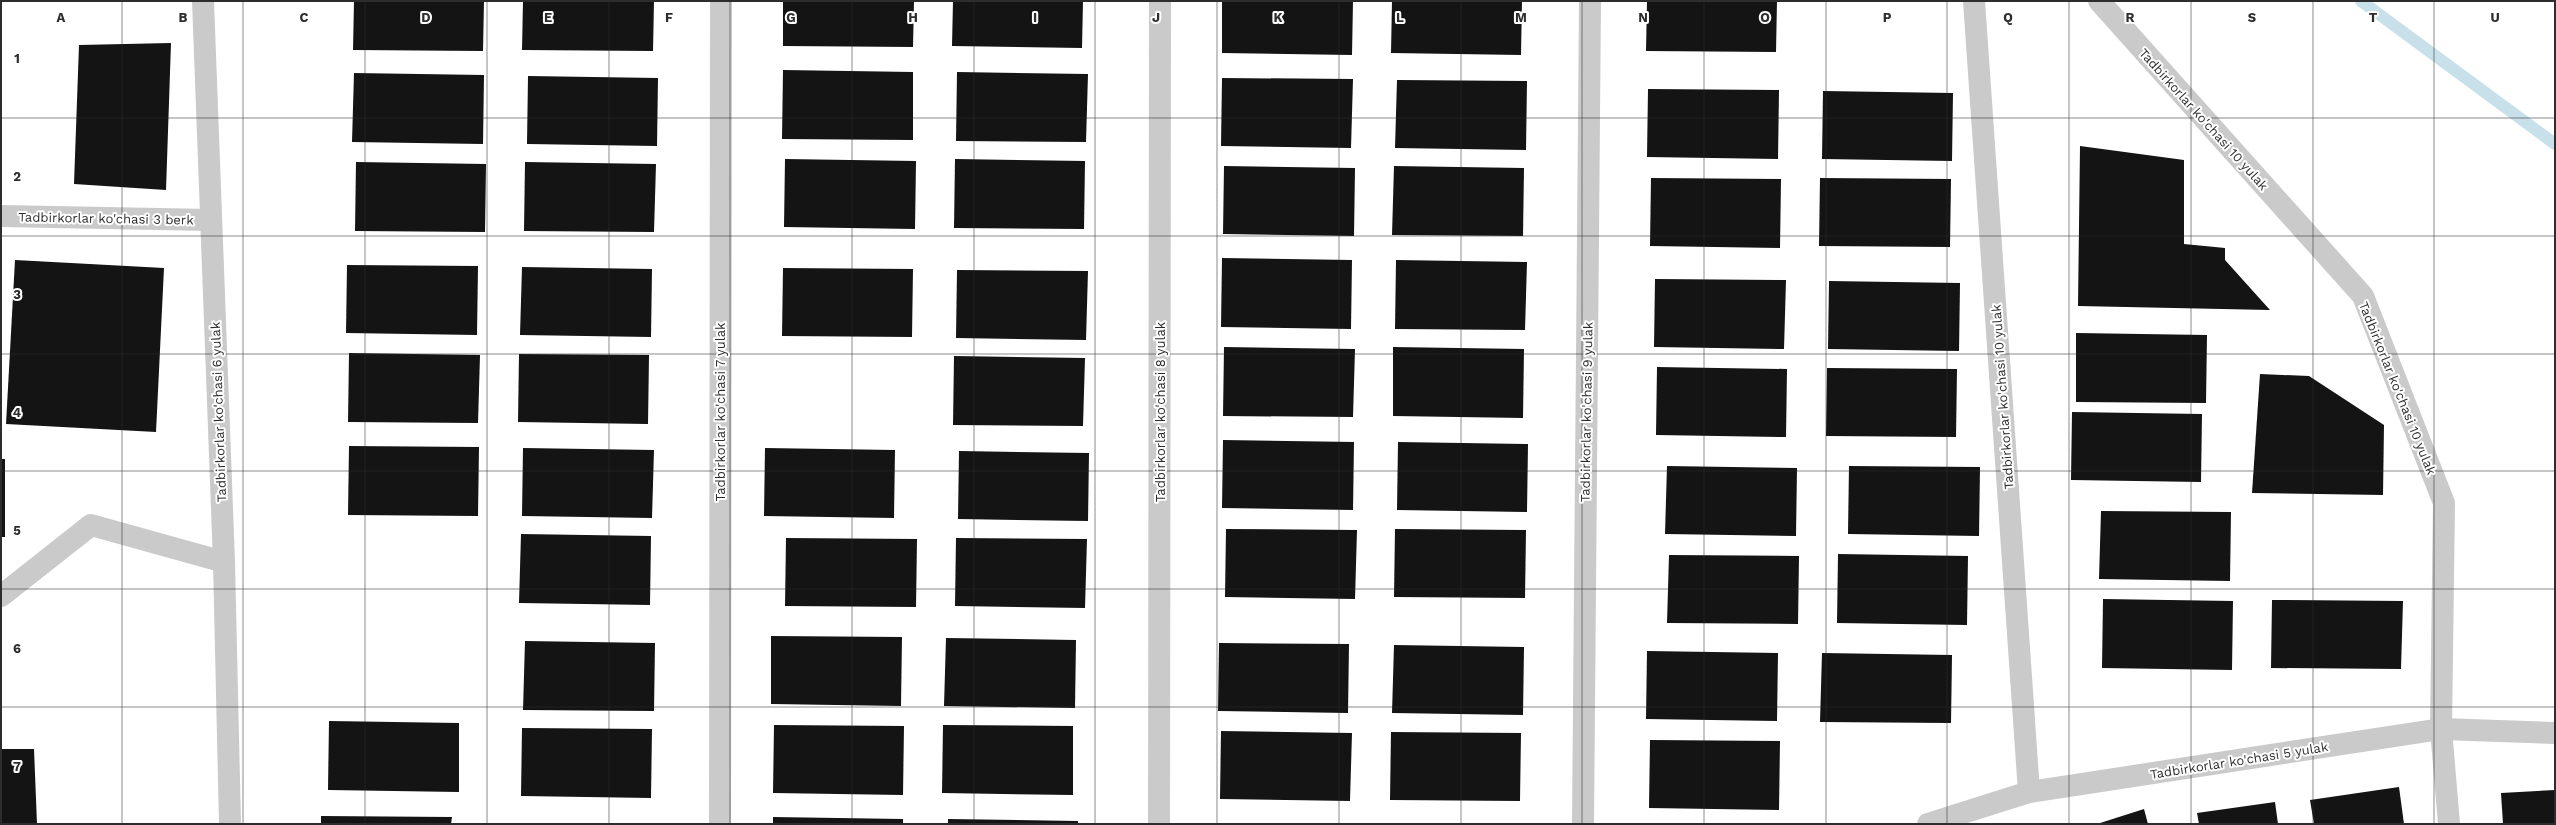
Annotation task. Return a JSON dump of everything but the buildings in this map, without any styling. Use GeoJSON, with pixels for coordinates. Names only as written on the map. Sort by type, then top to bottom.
{"type":"FeatureCollection","features":[{"type":"Feature","properties":{"kind":"street","name":"Tadbirkorlar ko'chasi 6 yulak"},"geometry":{"type":"LineString","coordinates":[[203,1],[224,562],[230,824]]}},
{"type":"Feature","properties":{"kind":"street","name":"Tadbirkorlar ko'chasi 7 yulak"},"geometry":{"type":"LineString","coordinates":[[720,824],[721,1]]}},
{"type":"Feature","properties":{"kind":"street","name":"Tadbirkorlar ko'chasi 8 yulak"},"geometry":{"type":"LineString","coordinates":[[1159,824],[1160,1]]}},
{"type":"Feature","properties":{"kind":"street","name":"Tadbirkorlar ko'chasi 9 yulak"},"geometry":{"type":"LineString","coordinates":[[1582,824],[1590,1]]}},
{"type":"Feature","properties":{"kind":"street","name":"Tadbirkorlar ko'chasi 10 yulak"},"geometry":{"type":"LineString","coordinates":[[1974,1],[2029,792]]}},
{"type":"Feature","properties":{"kind":"street","name":"Tadbirkorlar ko'chasi 10 yulak"},"geometry":{"type":"LineString","coordinates":[[2099,1],[2363,296],[2444,503],[2441,729],[2449,824]]}},
{"type":"Feature","properties":{"kind":"street","name":"Tadbirkorlar ko'chasi 3 berk"},"geometry":{"type":"LineString","coordinates":[[1,216],[211,220]]}},
{"type":"Feature","properties":{"kind":"street"},"geometry":{"type":"LineString","coordinates":[[1,596],[91,525],[224,562]]}},
{"type":"Feature","properties":{"kind":"street","name":"Tadbirkorlar ko'chasi 5 yulak"},"geometry":{"type":"LineString","coordinates":[[1928,824],[2029,792],[2441,729],[2555,734]]}},
{"type":"Feature","properties":{"kind":"waterway"},"geometry":{"type":"LineString","coordinates":[[2361,1],[2555,144]]}}]}
